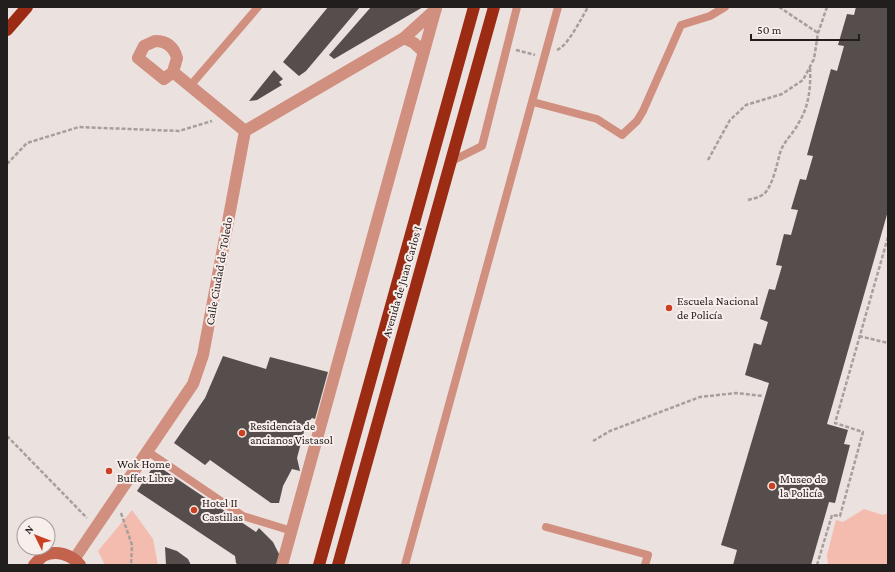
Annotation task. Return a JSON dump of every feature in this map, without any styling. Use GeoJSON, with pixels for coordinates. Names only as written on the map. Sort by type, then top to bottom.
{"type":"FeatureCollection","features":[{"type":"Feature","properties":{"kind":"highway"},"geometry":{"type":"LineString","coordinates":[[7,30],[27,7]]}},
{"type":"Feature","properties":{"kind":"highway","name":"Avenida de Juan Carlos I"},"geometry":{"type":"LineString","coordinates":[[319,565],[474,7]]}},
{"type":"Feature","properties":{"kind":"highway","name":"Avenida de Juan Carlos I"},"geometry":{"type":"LineString","coordinates":[[338,565],[494,7]]}},
{"type":"Feature","properties":{"kind":"street"},"geometry":{"type":"LineString","coordinates":[[174,72],[245,131],[404,38],[436,8]]}},
{"type":"Feature","properties":{"kind":"street"},"geometry":{"type":"LineString","coordinates":[[282,565],[436,8]]}},
{"type":"Feature","properties":{"kind":"street"},"geometry":{"type":"LineString","coordinates":[[404,38],[414,43],[424,52]]}},
{"type":"Feature","properties":{"kind":"street","name":"Calle Ciudad de Toledo"},"geometry":{"type":"LineString","coordinates":[[78,562],[96,527],[193,384],[203,355],[245,131]]}},
{"type":"Feature","properties":{"kind":"street"},"geometry":{"type":"LineString","coordinates":[[34,565],[43,556],[60,553],[78,562]]}},
{"type":"Feature","properties":{"kind":"lane"},"geometry":{"type":"LineString","coordinates":[[190,86],[258,7]]}},
{"type":"Feature","properties":{"kind":"lane"},"geometry":{"type":"LineString","coordinates":[[450,162],[482,146],[517,7]]}},
{"type":"Feature","properties":{"kind":"lane"},"geometry":{"type":"LineString","coordinates":[[405,565],[534,102],[558,7]]}},
{"type":"Feature","properties":{"kind":"lane"},"geometry":{"type":"LineString","coordinates":[[534,102],[596,119],[622,135],[637,121],[643,111],[681,25],[710,16],[725,7]]}},
{"type":"Feature","properties":{"kind":"lane"},"geometry":{"type":"LineString","coordinates":[[147,451],[243,516],[292,530]]}},
{"type":"Feature","properties":{"kind":"lane"},"geometry":{"type":"LineString","coordinates":[[546,527],[648,555],[645,565]]}},
{"type":"Feature","properties":{"kind":"path"},"geometry":{"type":"LineString","coordinates":[[779,7],[818,33]]}},
{"type":"Feature","properties":{"kind":"path"},"geometry":{"type":"LineString","coordinates":[[708,160],[730,120],[746,105],[782,94],[803,80],[814,59],[818,33],[827,7]]}},
{"type":"Feature","properties":{"kind":"path"},"geometry":{"type":"LineString","coordinates":[[748,200],[764,193],[774,176],[780,152],[791,133],[798,125],[805,110],[811,80],[810,67]]}},
{"type":"Feature","properties":{"kind":"path"},"geometry":{"type":"LineString","coordinates":[[7,164],[27,144],[80,128],[179,131],[227,116]]}},
{"type":"Feature","properties":{"kind":"path"},"geometry":{"type":"LineString","coordinates":[[817,565],[832,515],[840,516],[863,432],[835,423],[888,237]]}},
{"type":"Feature","properties":{"kind":"path"},"geometry":{"type":"LineString","coordinates":[[859,336],[888,343]]}},
{"type":"Feature","properties":{"kind":"path"},"geometry":{"type":"LineString","coordinates":[[593,441],[610,431],[700,397],[736,393],[763,396]]}},
{"type":"Feature","properties":{"kind":"path"},"geometry":{"type":"LineString","coordinates":[[7,436],[96,527]]}},
{"type":"Feature","properties":{"kind":"path"},"geometry":{"type":"LineString","coordinates":[[112,504],[122,514],[132,545],[131,565]]}},
{"type":"Feature","properties":{"kind":"shaded area"},"geometry":{"type":"Polygon","coordinates":[[[864,509],[883,515],[888,513],[888,565],[828,565],[827,555],[836,520],[843,522],[864,509]]]}},
{"type":"Feature","properties":{"kind":"shaded area"},"geometry":{"type":"Polygon","coordinates":[[[132,510],[153,539],[158,565],[105,565],[98,551],[132,510]]]}},
{"type":"Feature","properties":{"kind":"building"},"geometry":{"type":"Polygon","coordinates":[[[328,7],[360,7],[306,71],[299,76],[283,62],[328,7]]]}},
{"type":"Feature","properties":{"kind":"building"},"geometry":{"type":"Polygon","coordinates":[[[371,7],[423,7],[334,59],[329,55],[371,7]]]}},
{"type":"Feature","properties":{"kind":"building"},"geometry":{"type":"Polygon","coordinates":[[[856,7],[888,7],[888,211],[827,424],[848,430],[844,444],[850,445],[835,503],[829,502],[811,565],[733,565],[737,550],[721,545],[769,383],[745,375],[754,343],[761,345],[768,322],[760,319],[769,289],[775,290],[782,266],[776,265],[784,234],[791,235],[798,210],[791,209],[800,179],[806,180],[813,156],[807,155],[831,69],[837,71],[844,46],[838,45],[847,14],[854,15],[856,7]]]}},
{"type":"Feature","properties":{"kind":"building"},"geometry":{"type":"Polygon","coordinates":[[[274,70],[283,79],[279,82],[282,85],[257,100],[249,101],[274,70]]]}},
{"type":"Feature","properties":{"kind":"building","name":"Residencia de ancianos Vistasol"},"geometry":{"type":"Polygon","coordinates":[[[223,356],[266,369],[270,357],[328,372],[315,419],[312,418],[306,424],[297,458],[300,471],[292,469],[283,486],[279,503],[271,503],[210,460],[205,465],[174,443],[205,398],[223,356]]]}},
{"type":"Feature","properties":{"kind":"building","name":"Hotel II Castillas"},"geometry":{"type":"Polygon","coordinates":[[[155,464],[256,532],[259,528],[273,542],[280,556],[277,565],[238,565],[236,563],[235,556],[137,491],[155,464]]]}},
{"type":"Feature","properties":{"kind":"building"},"geometry":{"type":"Polygon","coordinates":[[[165,547],[177,551],[188,559],[191,565],[166,565],[165,547]]]}},
{"type":"Feature","properties":{"kind":"place","name":"Escuela Nacional de Policía"},"geometry":{"type":"Point","coordinates":[669,308]}},
{"type":"Feature","properties":{"kind":"place","name":"Residencia de ancianos Vistasol"},"geometry":{"type":"Point","coordinates":[242,433]}},
{"type":"Feature","properties":{"kind":"place","name":"Wok Home Buffet Libre"},"geometry":{"type":"Point","coordinates":[109,471]}},
{"type":"Feature","properties":{"kind":"place","name":"Museo de la Policía"},"geometry":{"type":"Point","coordinates":[772,486]}},
{"type":"Feature","properties":{"kind":"place","name":"Hotel II Castillas"},"geometry":{"type":"Point","coordinates":[194,510]}}]}
